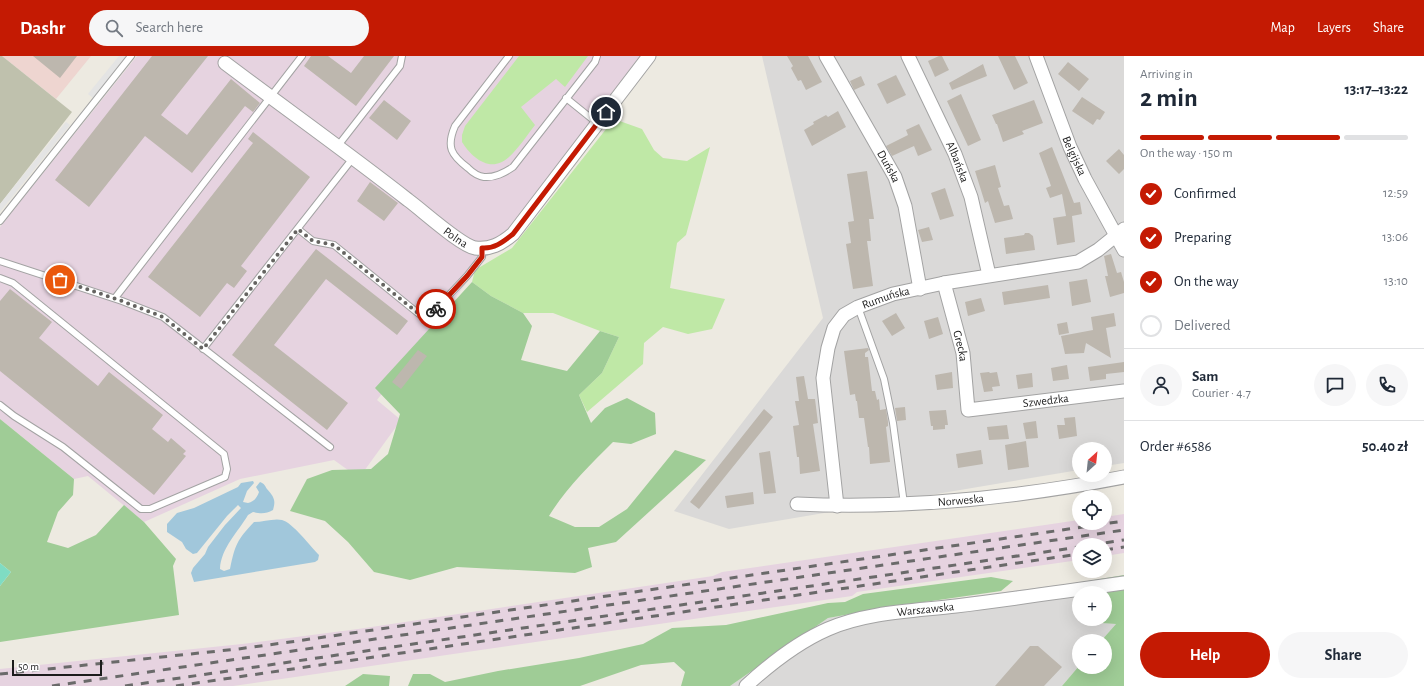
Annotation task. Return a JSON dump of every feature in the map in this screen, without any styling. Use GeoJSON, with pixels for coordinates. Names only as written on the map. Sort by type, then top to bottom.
{"type":"FeatureCollection","features":[{"type":"Feature","properties":{"kind":"street","name":"Polna"},"geometry":{"type":"LineString","coordinates":[[225,63],[408,199],[454,236],[473,247],[489,248],[502,243],[513,234],[649,56]]}},
{"type":"Feature","properties":{"kind":"street","name":"Duńska"},"geometry":{"type":"LineString","coordinates":[[826,56],[894,177],[905,206],[920,289]]}},
{"type":"Feature","properties":{"kind":"street","name":"Albańska"},"geometry":{"type":"LineString","coordinates":[[908,56],[958,161],[971,197],[989,275]]}},
{"type":"Feature","properties":{"kind":"street","name":"Belgijska"},"geometry":{"type":"LineString","coordinates":[[1036,56],[1070,147],[1085,179],[1120,232],[1124,250]]}},
{"type":"Feature","properties":{"kind":"street","name":"Rumuńska"},"geometry":{"type":"LineString","coordinates":[[837,506],[823,378],[828,348],[834,328],[844,315],[858,307],[892,294],[920,289],[944,282],[1078,262],[1098,250],[1120,232]]}},
{"type":"Feature","properties":{"kind":"street","name":"Grecka"},"geometry":{"type":"LineString","coordinates":[[944,282],[963,353],[968,410]]}},
{"type":"Feature","properties":{"kind":"street","name":"Szwedzka"},"geometry":{"type":"LineString","coordinates":[[968,410],[1124,391]]}},
{"type":"Feature","properties":{"kind":"street","name":"Norweska"},"geometry":{"type":"LineString","coordinates":[[797,504],[837,506],[904,504],[1018,494],[1124,477]]}},
{"type":"Feature","properties":{"kind":"street","name":"Warszawska"},"geometry":{"type":"LineString","coordinates":[[746,686],[759,674],[797,646],[828,629],[843,624],[874,616],[1008,600],[1124,583]]}},
{"type":"Feature","properties":{"kind":"lane"},"geometry":{"type":"LineString","coordinates":[[0,221],[131,56]]}},
{"type":"Feature","properties":{"kind":"lane"},"geometry":{"type":"LineString","coordinates":[[115,298],[302,56]]}},
{"type":"Feature","properties":{"kind":"lane"},"geometry":{"type":"LineString","coordinates":[[337,147],[400,66],[402,56]]}},
{"type":"Feature","properties":{"kind":"lane"},"geometry":{"type":"LineString","coordinates":[[508,56],[455,126],[450,138],[451,150],[457,160],[475,174],[484,177],[496,176],[513,167],[595,62],[597,56]]}},
{"type":"Feature","properties":{"kind":"lane"},"geometry":{"type":"LineString","coordinates":[[566,98],[597,123]]}},
{"type":"Feature","properties":{"kind":"lane"},"geometry":{"type":"LineString","coordinates":[[203,349],[353,158]]}},
{"type":"Feature","properties":{"kind":"lane"},"geometry":{"type":"LineString","coordinates":[[298,229],[313,241],[334,245],[419,314],[428,315],[433,312],[467,276],[482,257],[482,248]]}},
{"type":"Feature","properties":{"kind":"lane"},"geometry":{"type":"LineString","coordinates":[[0,261],[115,298],[163,317],[330,447]]}},
{"type":"Feature","properties":{"kind":"lane"},"geometry":{"type":"LineString","coordinates":[[0,278],[13,283],[224,454],[227,469],[225,477],[150,509],[141,509],[63,447],[14,416],[0,405]]}},
{"type":"Feature","properties":{"kind":"lane"},"geometry":{"type":"LineString","coordinates":[[858,307],[884,380],[893,423],[904,504]]}},
{"type":"Feature","properties":{"kind":"shaded area"},"geometry":{"type":"Polygon","coordinates":[[[0,56],[2,56],[72,112],[0,204],[0,56]]]}},
{"type":"Feature","properties":{"kind":"shaded area"},"geometry":{"type":"Polygon","coordinates":[[[2,56],[91,56],[56,99],[2,56]]]}},
{"type":"Feature","properties":{"kind":"shaded area"},"geometry":{"type":"Polygon","coordinates":[[[119,56],[126,56],[93,98],[88,94],[119,56]]]}},
{"type":"Feature","properties":{"kind":"shaded area"},"geometry":{"type":"Polygon","coordinates":[[[137,56],[640,56],[377,400],[401,420],[359,478],[334,460],[240,479],[144,522],[88,476],[74,479],[0,419],[0,227],[137,56]]]}},
{"type":"Feature","properties":{"kind":"shaded area"},"geometry":{"type":"Polygon","coordinates":[[[762,56],[1124,56],[1124,463],[1112,465],[1112,442],[1072,442],[1072,471],[729,529],[674,511],[823,318],[762,56]]]}},
{"type":"Feature","properties":{"kind":"shaded area"},"geometry":{"type":"Polygon","coordinates":[[[66,122],[70,125],[0,212],[0,204],[66,122]]]}},
{"type":"Feature","properties":{"kind":"shaded area"},"geometry":{"type":"Polygon","coordinates":[[[1124,514],[1124,553],[1112,555],[1112,538],[1072,538],[1072,561],[857,592],[852,596],[233,686],[0,686],[0,669],[242,644],[358,629],[713,576],[722,572],[1072,521],[1072,530],[1112,530],[1112,516],[1124,514]]]}},
{"type":"Feature","properties":{"kind":"shaded area"},"geometry":{"type":"Polygon","coordinates":[[[1082,582],[1082,586],[1072,586],[1072,626],[1112,626],[1112,624],[1116,624],[1107,634],[1072,634],[1072,674],[1062,686],[730,686],[828,618],[890,607],[1082,582]]]}},
{"type":"Feature","properties":{"kind":"green space"},"geometry":{"type":"Polygon","coordinates":[[[519,56],[588,56],[565,87],[556,79],[521,107],[535,125],[520,146],[509,157],[502,162],[495,164],[482,162],[466,148],[462,142],[462,135],[465,126],[519,56]]]}},
{"type":"Feature","properties":{"kind":"green space"},"geometry":{"type":"Polygon","coordinates":[[[614,119],[642,129],[654,150],[663,158],[687,161],[710,147],[686,235],[677,243],[670,288],[725,299],[712,329],[688,334],[663,327],[644,343],[643,364],[587,412],[579,395],[602,373],[619,337],[553,313],[523,313],[491,296],[472,282],[475,270],[512,248],[614,119]]]}},
{"type":"Feature","properties":{"kind":"green space"},"geometry":{"type":"Polygon","coordinates":[[[472,282],[491,296],[523,313],[532,326],[521,360],[567,371],[600,331],[619,337],[602,373],[579,395],[591,423],[605,408],[627,398],[655,413],[656,434],[631,444],[613,442],[571,486],[549,516],[575,527],[599,527],[627,509],[675,450],[706,460],[616,542],[588,548],[592,567],[575,573],[457,567],[410,580],[374,572],[348,542],[325,521],[290,511],[307,479],[332,470],[371,469],[388,454],[400,414],[375,388],[472,282]]]}},
{"type":"Feature","properties":{"kind":"green space"},"geometry":{"type":"Polygon","coordinates":[[[0,419],[74,479],[73,495],[58,512],[47,542],[68,548],[96,535],[124,505],[144,522],[176,559],[173,566],[179,615],[0,642],[0,586],[11,572],[0,563],[0,419]]]}},
{"type":"Feature","properties":{"kind":"green space"},"geometry":{"type":"Polygon","coordinates":[[[0,563],[11,572],[0,586],[0,563]]]}},
{"type":"Feature","properties":{"kind":"green space"},"geometry":{"type":"Polygon","coordinates":[[[1124,575],[1124,686],[1062,686],[1072,674],[1112,674],[1112,634],[1107,634],[1116,624],[1112,624],[1112,586],[1082,586],[1082,582],[1124,575]]]}},
{"type":"Feature","properties":{"kind":"green space"},"geometry":{"type":"Polygon","coordinates":[[[991,577],[1013,581],[1001,591],[890,607],[828,618],[730,686],[681,686],[685,672],[674,662],[641,665],[580,686],[408,686],[413,674],[430,674],[445,682],[498,671],[579,658],[643,644],[672,628],[726,625],[828,603],[845,602],[863,594],[991,577]]]}},
{"type":"Feature","properties":{"kind":"green space"},"geometry":{"type":"Polygon","coordinates":[[[363,674],[390,676],[389,686],[345,686],[363,674]]]}},
{"type":"Feature","properties":{"kind":"water"},"geometry":{"type":"Polygon","coordinates":[[[253,481],[254,483],[247,491],[243,502],[248,503],[256,498],[259,492],[256,487],[260,482],[265,485],[273,497],[273,510],[263,513],[253,512],[248,515],[223,554],[220,569],[224,571],[230,569],[233,554],[238,543],[254,522],[272,520],[282,520],[291,525],[319,555],[318,560],[315,562],[194,582],[191,573],[193,568],[205,554],[208,547],[225,525],[241,508],[238,505],[227,516],[197,553],[193,554],[186,549],[182,542],[167,532],[167,524],[177,513],[194,508],[238,487],[241,483],[253,481]]]}},
{"type":"Feature","properties":{"kind":"building"},"geometry":{"type":"Polygon","coordinates":[[[33,56],[77,56],[60,78],[33,56]]]}},
{"type":"Feature","properties":{"kind":"building"},"geometry":{"type":"Polygon","coordinates":[[[152,56],[208,56],[161,115],[187,135],[231,79],[260,103],[253,112],[245,106],[192,173],[145,136],[89,207],[55,180],[152,56]]]}},
{"type":"Feature","properties":{"kind":"building"},"geometry":{"type":"Polygon","coordinates":[[[311,56],[328,56],[351,73],[364,56],[394,56],[356,106],[304,66],[311,56]]]}},
{"type":"Feature","properties":{"kind":"building"},"geometry":{"type":"Polygon","coordinates":[[[787,56],[808,56],[822,82],[806,90],[801,80],[798,81],[791,68],[793,66],[787,56]]]}},
{"type":"Feature","properties":{"kind":"building"},"geometry":{"type":"Polygon","coordinates":[[[942,56],[949,70],[935,77],[928,61],[942,56]]]}},
{"type":"Feature","properties":{"kind":"building"},"geometry":{"type":"Polygon","coordinates":[[[998,56],[1015,56],[1028,83],[1014,90],[998,56]]]}},
{"type":"Feature","properties":{"kind":"building"},"geometry":{"type":"Polygon","coordinates":[[[1068,62],[1089,79],[1079,91],[1058,74],[1068,62]]]}},
{"type":"Feature","properties":{"kind":"building"},"geometry":{"type":"Polygon","coordinates":[[[983,64],[987,76],[952,90],[949,83],[983,64]]]}},
{"type":"Feature","properties":{"kind":"building"},"geometry":{"type":"Polygon","coordinates":[[[896,75],[906,95],[887,104],[877,84],[896,75]]]}},
{"type":"Feature","properties":{"kind":"building"},"geometry":{"type":"Polygon","coordinates":[[[861,76],[865,85],[854,90],[850,81],[861,76]]]}},
{"type":"Feature","properties":{"kind":"building"},"geometry":{"type":"Polygon","coordinates":[[[961,94],[981,140],[968,146],[947,101],[961,94]]]}},
{"type":"Feature","properties":{"kind":"building"},"geometry":{"type":"Polygon","coordinates":[[[1082,97],[1105,112],[1100,120],[1097,119],[1093,125],[1072,111],[1082,97]]]}},
{"type":"Feature","properties":{"kind":"building"},"geometry":{"type":"Polygon","coordinates":[[[384,100],[411,121],[397,140],[369,118],[384,100]]]}},
{"type":"Feature","properties":{"kind":"building"},"geometry":{"type":"Polygon","coordinates":[[[1034,100],[1043,123],[1022,131],[1024,134],[1003,142],[997,124],[992,115],[1034,100]]]}},
{"type":"Feature","properties":{"kind":"building"},"geometry":{"type":"Polygon","coordinates":[[[838,111],[846,127],[812,146],[804,130],[814,124],[813,122],[826,115],[828,117],[838,111]]]}},
{"type":"Feature","properties":{"kind":"building"},"geometry":{"type":"Polygon","coordinates":[[[919,124],[932,150],[918,156],[914,146],[892,156],[886,146],[908,135],[906,130],[919,124]]]}},
{"type":"Feature","properties":{"kind":"building"},"geometry":{"type":"Polygon","coordinates":[[[253,132],[310,177],[241,266],[247,271],[234,288],[227,283],[200,317],[148,277],[253,143],[248,139],[253,132]]]}},
{"type":"Feature","properties":{"kind":"building"},"geometry":{"type":"Polygon","coordinates":[[[1052,147],[1074,203],[1080,202],[1082,214],[1072,216],[1075,242],[1057,245],[1053,218],[1066,216],[1062,194],[1050,198],[1046,188],[1051,186],[1039,153],[1052,147]]]}},
{"type":"Feature","properties":{"kind":"building"},"geometry":{"type":"Polygon","coordinates":[[[1119,149],[1124,155],[1124,169],[1119,174],[1106,161],[1119,149]]]}},
{"type":"Feature","properties":{"kind":"building"},"geometry":{"type":"Polygon","coordinates":[[[995,165],[1001,187],[998,188],[1004,206],[1009,205],[1013,219],[995,223],[988,201],[985,203],[975,171],[995,165]]]}},
{"type":"Feature","properties":{"kind":"building"},"geometry":{"type":"Polygon","coordinates":[[[867,171],[874,219],[869,219],[871,241],[867,241],[873,286],[853,289],[846,244],[851,243],[848,222],[854,221],[847,174],[867,171]]]}},
{"type":"Feature","properties":{"kind":"building"},"geometry":{"type":"Polygon","coordinates":[[[370,182],[398,203],[384,221],[357,201],[370,182]]]}},
{"type":"Feature","properties":{"kind":"building"},"geometry":{"type":"Polygon","coordinates":[[[945,188],[954,216],[940,220],[931,193],[945,188]]]}},
{"type":"Feature","properties":{"kind":"building"},"geometry":{"type":"Polygon","coordinates":[[[929,227],[933,240],[922,242],[918,230],[929,227]]]}},
{"type":"Feature","properties":{"kind":"building"},"geometry":{"type":"Polygon","coordinates":[[[1025,233],[1029,233],[1033,236],[1035,250],[1006,254],[1004,238],[1024,235],[1025,233]]]}},
{"type":"Feature","properties":{"kind":"building"},"geometry":{"type":"Polygon","coordinates":[[[316,249],[408,321],[397,335],[326,279],[274,345],[348,403],[327,430],[232,355],[316,249]]]}},
{"type":"Feature","properties":{"kind":"building"},"geometry":{"type":"Polygon","coordinates":[[[1111,254],[1117,273],[1121,272],[1124,282],[1124,293],[1110,297],[1105,276],[1108,276],[1104,256],[1111,254]]]}},
{"type":"Feature","properties":{"kind":"building"},"geometry":{"type":"Polygon","coordinates":[[[1087,279],[1091,302],[1072,306],[1069,282],[1087,279]]]}},
{"type":"Feature","properties":{"kind":"building"},"geometry":{"type":"Polygon","coordinates":[[[1048,285],[1050,298],[1004,305],[1002,292],[1048,285]]]}},
{"type":"Feature","properties":{"kind":"building"},"geometry":{"type":"Polygon","coordinates":[[[10,289],[52,322],[39,338],[98,386],[109,372],[163,415],[152,429],[168,442],[171,438],[186,451],[183,454],[186,456],[154,495],[0,371],[0,301],[10,289]]]}},
{"type":"Feature","properties":{"kind":"building"},"geometry":{"type":"Polygon","coordinates":[[[981,298],[985,311],[968,316],[965,302],[981,298]]]}},
{"type":"Feature","properties":{"kind":"building"},"geometry":{"type":"Polygon","coordinates":[[[896,313],[905,328],[892,336],[882,321],[896,313]]]}},
{"type":"Feature","properties":{"kind":"building"},"geometry":{"type":"Polygon","coordinates":[[[1114,313],[1116,326],[1106,328],[1111,358],[1086,343],[1084,353],[1065,354],[1061,336],[1093,330],[1091,317],[1114,313]]]}},
{"type":"Feature","properties":{"kind":"building"},"geometry":{"type":"Polygon","coordinates":[[[938,317],[943,334],[929,339],[924,321],[938,317]]]}},
{"type":"Feature","properties":{"kind":"building"},"geometry":{"type":"Polygon","coordinates":[[[1067,322],[1069,333],[1059,335],[1057,324],[1067,322]]]}},
{"type":"Feature","properties":{"kind":"building"},"geometry":{"type":"Polygon","coordinates":[[[868,348],[869,350],[865,353],[865,357],[868,357],[872,391],[875,391],[877,400],[879,399],[880,410],[886,409],[888,426],[886,427],[890,462],[870,464],[869,447],[864,418],[859,418],[855,394],[850,395],[844,351],[868,348]]]}},
{"type":"Feature","properties":{"kind":"building"},"geometry":{"type":"Polygon","coordinates":[[[418,350],[427,356],[401,389],[392,382],[418,350]]]}},
{"type":"Feature","properties":{"kind":"building"},"geometry":{"type":"Polygon","coordinates":[[[1124,362],[1124,372],[1106,374],[1106,379],[1090,381],[1088,367],[1124,362]]]}},
{"type":"Feature","properties":{"kind":"building"},"geometry":{"type":"Polygon","coordinates":[[[1067,365],[1069,379],[1053,381],[1051,368],[1067,365]]]}},
{"type":"Feature","properties":{"kind":"building"},"geometry":{"type":"Polygon","coordinates":[[[952,372],[953,388],[937,390],[935,375],[952,372]]]}},
{"type":"Feature","properties":{"kind":"building"},"geometry":{"type":"Polygon","coordinates":[[[997,372],[1000,386],[992,387],[993,391],[984,392],[980,373],[997,372]]]}},
{"type":"Feature","properties":{"kind":"building"},"geometry":{"type":"Polygon","coordinates":[[[1032,373],[1033,387],[1018,389],[1016,375],[1032,373]]]}},
{"type":"Feature","properties":{"kind":"building"},"geometry":{"type":"Polygon","coordinates":[[[804,376],[808,399],[815,399],[818,423],[813,424],[820,471],[800,474],[799,457],[797,457],[793,426],[799,425],[795,401],[799,401],[796,377],[804,376]]]}},
{"type":"Feature","properties":{"kind":"building"},"geometry":{"type":"Polygon","coordinates":[[[905,407],[906,420],[897,421],[895,408],[905,407]]]}},
{"type":"Feature","properties":{"kind":"building"},"geometry":{"type":"Polygon","coordinates":[[[764,409],[773,417],[699,509],[690,502],[764,409]]]}},
{"type":"Feature","properties":{"kind":"building"},"geometry":{"type":"Polygon","coordinates":[[[946,410],[948,425],[945,425],[945,429],[933,430],[929,411],[946,410]]]}},
{"type":"Feature","properties":{"kind":"building"},"geometry":{"type":"Polygon","coordinates":[[[1075,417],[1077,436],[1059,439],[1057,425],[1065,425],[1064,418],[1075,417]]]}},
{"type":"Feature","properties":{"kind":"building"},"geometry":{"type":"Polygon","coordinates":[[[1036,421],[1038,438],[1026,439],[1023,423],[1036,421]]]}},
{"type":"Feature","properties":{"kind":"building"},"geometry":{"type":"Polygon","coordinates":[[[1007,425],[1009,439],[989,440],[987,427],[1007,425]]]}},
{"type":"Feature","properties":{"kind":"building"},"geometry":{"type":"Polygon","coordinates":[[[1026,441],[1029,467],[1008,470],[1005,445],[1026,441]]]}},
{"type":"Feature","properties":{"kind":"building"},"geometry":{"type":"Polygon","coordinates":[[[981,450],[983,464],[958,468],[956,454],[981,450]]]}},
{"type":"Feature","properties":{"kind":"building"},"geometry":{"type":"Polygon","coordinates":[[[770,451],[776,493],[764,494],[759,453],[770,451]]]}},
{"type":"Feature","properties":{"kind":"building"},"geometry":{"type":"Polygon","coordinates":[[[753,492],[754,504],[727,508],[725,496],[753,492]]]}},
{"type":"Feature","properties":{"kind":"building"},"geometry":{"type":"Polygon","coordinates":[[[1030,646],[1038,646],[1062,667],[1044,686],[995,686],[1030,646]]]}},
{"type":"Feature","properties":{"kind":"railway"},"geometry":{"type":"LineString","coordinates":[[0,674],[238,649],[290,642],[1124,521]]}},
{"type":"Feature","properties":{"kind":"railway"},"geometry":{"type":"LineString","coordinates":[[52,686],[1124,530]]}},
{"type":"Feature","properties":{"kind":"railway"},"geometry":{"type":"LineString","coordinates":[[1112,542],[1124,540]]}},
{"type":"Feature","properties":{"kind":"railway"},"geometry":{"type":"LineString","coordinates":[[1112,549],[1124,547]]}},
{"type":"Feature","properties":{"kind":"railway"},"geometry":{"type":"LineString","coordinates":[[125,686],[1072,548]]}},
{"type":"Feature","properties":{"kind":"railway"},"geometry":{"type":"LineString","coordinates":[[176,686],[1072,555]]}},
{"type":"Feature","properties":{"kind":"way so far"},"geometry":{"type":"LineString","coordinates":[[60,280],[163,317],[203,349],[298,229],[313,241],[334,245],[419,314],[428,315],[436,309]]}},
{"type":"Feature","properties":{"kind":"route"},"geometry":{"type":"LineString","coordinates":[[436,309],[467,276],[482,257],[482,248],[489,248],[502,243],[513,234],[606,112]]}}]}
